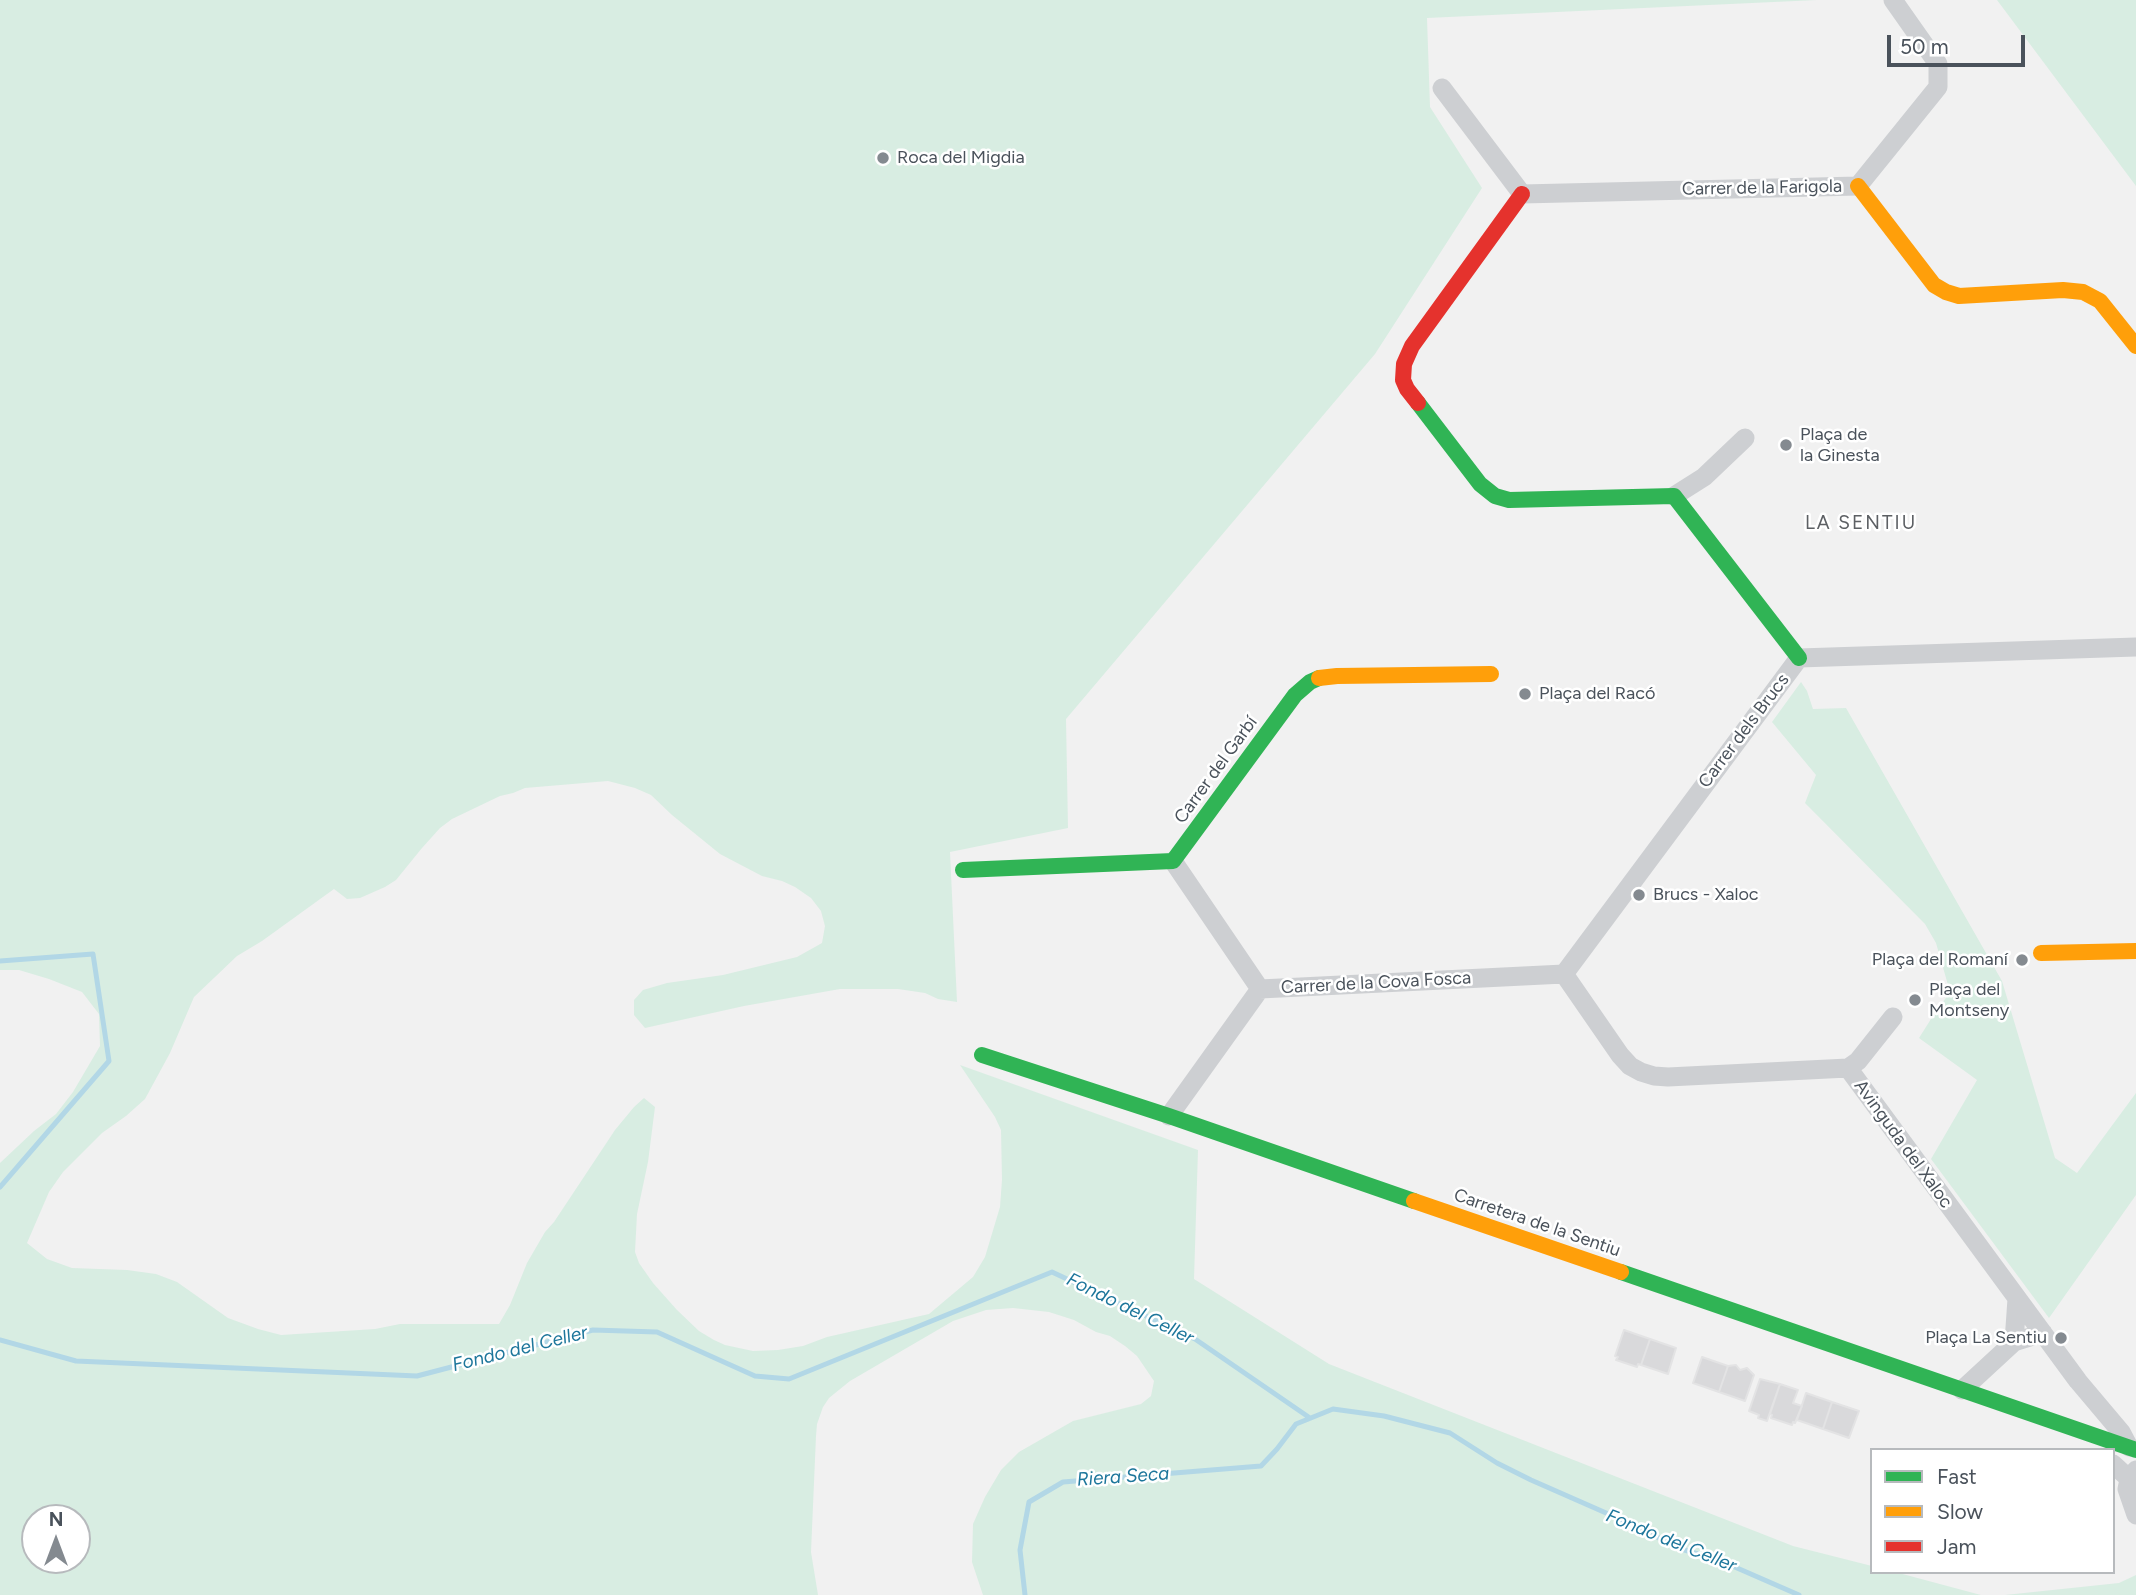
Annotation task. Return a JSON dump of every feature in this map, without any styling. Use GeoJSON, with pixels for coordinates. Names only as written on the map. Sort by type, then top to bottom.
{"type":"FeatureCollection","features":[{"type":"Feature","properties":{"kind":"street"},"geometry":{"type":"LineString","coordinates":[[1858,186],[1938,87],[1938,64],[1892,0]]}},
{"type":"Feature","properties":{"kind":"street"},"geometry":{"type":"LineString","coordinates":[[1442,88],[1522,194],[1412,346],[1404,364],[1403,380],[1407,389],[1480,484],[1495,496],[1509,500],[1674,496],[1704,477],[1745,438]]}},
{"type":"Feature","properties":{"kind":"street","name":"Carrer de la Farigola"},"geometry":{"type":"LineString","coordinates":[[1522,194],[1858,186],[1934,285],[1946,292],[1959,296],[2063,289],[2083,292],[2100,302],[2136,345]]}},
{"type":"Feature","properties":{"kind":"street"},"geometry":{"type":"LineString","coordinates":[[1674,496],[1799,658]]}},
{"type":"Feature","properties":{"kind":"street","name":"Carrer dels Brucs"},"geometry":{"type":"LineString","coordinates":[[1563,974],[1799,658],[2136,647]]}},
{"type":"Feature","properties":{"kind":"street","name":"Carrer del Garbí"},"geometry":{"type":"LineString","coordinates":[[1173,862],[1295,695],[1310,682],[1336,676],[1491,674]]}},
{"type":"Feature","properties":{"kind":"street"},"geometry":{"type":"LineString","coordinates":[[963,870],[1173,862],[1260,989]]}},
{"type":"Feature","properties":{"kind":"street"},"geometry":{"type":"LineString","coordinates":[[2041,953],[2136,951]]}},
{"type":"Feature","properties":{"kind":"street","name":"Carrer de la Cova Fosca"},"geometry":{"type":"LineString","coordinates":[[1168,1116],[1260,989],[1563,974]]}},
{"type":"Feature","properties":{"kind":"street","name":"Avinguda del Xaloc"},"geometry":{"type":"LineString","coordinates":[[1563,974],[1620,1055],[1630,1066],[1641,1072],[1668,1077],[1848,1068],[2078,1381],[2134,1444]]}},
{"type":"Feature","properties":{"kind":"street"},"geometry":{"type":"LineString","coordinates":[[1848,1068],[1858,1061],[1893,1017]]}},
{"type":"Feature","properties":{"kind":"street","name":"Carretera de la Sentiu"},"geometry":{"type":"LineString","coordinates":[[982,1055],[1168,1116],[2078,1430]]}},
{"type":"Feature","properties":{"kind":"street"},"geometry":{"type":"LineString","coordinates":[[2014,1342],[2018,1299]]}},
{"type":"Feature","properties":{"kind":"street"},"geometry":{"type":"LineString","coordinates":[[1962,1390],[2014,1342],[2043,1333]]}},
{"type":"Feature","properties":{"kind":"street"},"geometry":{"type":"LineString","coordinates":[[2078,1430],[2096,1448]]}},
{"type":"Feature","properties":{"kind":"street","name":"Avinguda del Xaloc"},"geometry":{"type":"LineString","coordinates":[[2078,1430],[2134,1444]]}},
{"type":"Feature","properties":{"kind":"street"},"geometry":{"type":"LineString","coordinates":[[2115,1465],[2134,1478],[2127,1489],[2136,1515]]}},
{"type":"Feature","properties":{"kind":"green space"},"geometry":{"type":"Polygon","coordinates":[[[0,0],[1817,0],[1427,18],[1430,107],[1482,188],[1375,354],[1066,719],[1068,828],[950,852],[957,1002],[898,989],[840,989],[744,1006],[645,1028],[634,1015],[634,1000],[643,990],[797,957],[822,943],[825,926],[821,911],[811,898],[795,887],[762,876],[720,854],[651,795],[635,788],[608,781],[525,788],[500,796],[452,819],[440,828],[396,880],[385,887],[360,898],[347,899],[334,889],[237,956],[194,997],[170,1053],[145,1099],[102,1133],[63,1172],[49,1192],[27,1243],[47,1259],[72,1268],[156,1274],[177,1282],[228,1318],[281,1335],[375,1329],[400,1324],[499,1324],[527,1263],[545,1232],[615,1130],[644,1098],[655,1107],[648,1162],[637,1214],[635,1252],[639,1263],[677,1310],[699,1331],[714,1340],[753,1351],[803,1346],[827,1337],[929,1314],[973,1277],[985,1257],[1000,1207],[1001,1130],[960,1065],[1198,1150],[1194,1279],[1329,1364],[1793,1546],[1870,1565],[1870,1574],[1902,1574],[1981,1595],[983,1595],[972,1562],[973,1524],[1001,1470],[1019,1452],[1073,1421],[1141,1404],[1151,1396],[1154,1381],[1137,1356],[1110,1336],[1049,1312],[1013,1308],[986,1310],[953,1321],[850,1381],[829,1398],[817,1424],[816,1436],[811,1552],[818,1595],[0,1595],[0,1163],[56,1114],[73,1092],[100,1046],[99,1014],[82,992],[19,970],[0,970],[0,0]]]}},
{"type":"Feature","properties":{"kind":"green space"},"geometry":{"type":"Polygon","coordinates":[[[1997,0],[2136,0],[2136,186],[1997,0]]]}},
{"type":"Feature","properties":{"kind":"green space"},"geometry":{"type":"Polygon","coordinates":[[[1801,682],[1813,709],[1846,708],[2002,981],[2055,1158],[2077,1173],[2136,1093],[2136,1195],[2049,1318],[1931,1159],[1977,1080],[1919,1038],[1950,992],[1936,943],[1925,924],[1805,803],[1816,775],[1772,722],[1801,682]]]}},
{"type":"Feature","properties":{"kind":"green space"},"geometry":{"type":"Polygon","coordinates":[[[2136,1575],[2136,1595],[2005,1595],[2119,1583],[2136,1575]]]}},
{"type":"Feature","properties":{"kind":"building"},"geometry":{"type":"Polygon","coordinates":[[[1624,1330],[1650,1339],[1641,1365],[1638,1364],[1637,1367],[1616,1360],[1624,1330]]]}},
{"type":"Feature","properties":{"kind":"building"},"geometry":{"type":"Polygon","coordinates":[[[1650,1339],[1676,1348],[1668,1374],[1641,1365],[1650,1339]]]}},
{"type":"Feature","properties":{"kind":"building"},"geometry":{"type":"Polygon","coordinates":[[[1702,1357],[1728,1366],[1719,1392],[1693,1383],[1702,1357]]]}},
{"type":"Feature","properties":{"kind":"building"},"geometry":{"type":"Polygon","coordinates":[[[1736,1365],[1740,1370],[1747,1368],[1754,1375],[1745,1401],[1719,1392],[1728,1366],[1736,1365]]]}},
{"type":"Feature","properties":{"kind":"building"},"geometry":{"type":"Polygon","coordinates":[[[1760,1379],[1780,1384],[1767,1421],[1749,1411],[1760,1379]]]}},
{"type":"Feature","properties":{"kind":"building"},"geometry":{"type":"Polygon","coordinates":[[[1780,1384],[1798,1390],[1793,1403],[1802,1406],[1792,1425],[1771,1418],[1780,1384]]]}},
{"type":"Feature","properties":{"kind":"building"},"geometry":{"type":"Polygon","coordinates":[[[1806,1393],[1832,1402],[1823,1429],[1797,1420],[1806,1393]]]}},
{"type":"Feature","properties":{"kind":"building"},"geometry":{"type":"Polygon","coordinates":[[[1832,1402],[1859,1411],[1849,1438],[1823,1429],[1832,1402]]]}},
{"type":"Feature","properties":{"kind":"waterway","name":"Fondo del Celler"},"geometry":{"type":"LineString","coordinates":[[0,961],[93,954],[109,1061],[0,1187]]}},
{"type":"Feature","properties":{"kind":"waterway","name":"Fondo del Celler"},"geometry":{"type":"LineString","coordinates":[[0,1340],[76,1361],[417,1376],[593,1330],[657,1332],[755,1376],[789,1379],[1052,1272],[1195,1339],[1310,1418]]}},
{"type":"Feature","properties":{"kind":"waterway","name":"Fondo del Celler"},"geometry":{"type":"LineString","coordinates":[[1025,1595],[1020,1550],[1029,1502],[1063,1482],[1261,1466],[1296,1424],[1333,1409],[1384,1416],[1450,1433],[1497,1463],[1531,1480],[1638,1527],[1678,1548],[1721,1561],[1799,1595]]}},
{"type":"Feature","properties":{"kind":"traffic: fast"},"geometry":{"type":"LineString","coordinates":[[1418,403],[1480,484],[1495,496],[1509,500],[1674,496],[1799,658]]}},
{"type":"Feature","properties":{"kind":"traffic: fast"},"geometry":{"type":"LineString","coordinates":[[963,870],[1173,861],[1295,695],[1319,678]]}},
{"type":"Feature","properties":{"kind":"traffic: fast"},"geometry":{"type":"LineString","coordinates":[[982,1055],[1414,1201]]}},
{"type":"Feature","properties":{"kind":"traffic: fast"},"geometry":{"type":"LineString","coordinates":[[1621,1272],[2136,1450]]}},
{"type":"Feature","properties":{"kind":"traffic: slow"},"geometry":{"type":"LineString","coordinates":[[1858,186],[1934,285],[1946,292],[1959,296],[2063,290],[2083,292],[2100,301],[2136,346]]}},
{"type":"Feature","properties":{"kind":"traffic: slow"},"geometry":{"type":"LineString","coordinates":[[1319,678],[1491,674]]}},
{"type":"Feature","properties":{"kind":"traffic: slow"},"geometry":{"type":"LineString","coordinates":[[2041,953],[2136,951]]}},
{"type":"Feature","properties":{"kind":"traffic: slow"},"geometry":{"type":"LineString","coordinates":[[1414,1201],[1621,1272]]}},
{"type":"Feature","properties":{"kind":"traffic: jam"},"geometry":{"type":"LineString","coordinates":[[1418,403],[1403,380],[1404,364],[1412,346],[1522,194]]}},
{"type":"Feature","properties":{"kind":"place","name":"Roca del Migdia"},"geometry":{"type":"Point","coordinates":[883,158]}},
{"type":"Feature","properties":{"kind":"place","name":"Plaça de la Ginesta"},"geometry":{"type":"Point","coordinates":[1786,445]}},
{"type":"Feature","properties":{"kind":"place","name":"Plaça del Racó"},"geometry":{"type":"Point","coordinates":[1525,694]}},
{"type":"Feature","properties":{"kind":"place","name":"Brucs - Xaloc"},"geometry":{"type":"Point","coordinates":[1639,895]}},
{"type":"Feature","properties":{"kind":"place","name":"Plaça del Romaní"},"geometry":{"type":"Point","coordinates":[2022,960]}},
{"type":"Feature","properties":{"kind":"place","name":"Plaça del Montseny"},"geometry":{"type":"Point","coordinates":[1915,1000]}},
{"type":"Feature","properties":{"kind":"place","name":"Plaça La Sentiu"},"geometry":{"type":"Point","coordinates":[2061,1338]}},
{"type":"Feature","properties":{"kind":"district","name":"LA SENTIU"},"geometry":{"type":"Point","coordinates":[1861,523]}},
{"type":"Feature","properties":{"kind":"water label","name":"Riera Seca"},"geometry":{"type":"Point","coordinates":[1123,1477]}}]}
